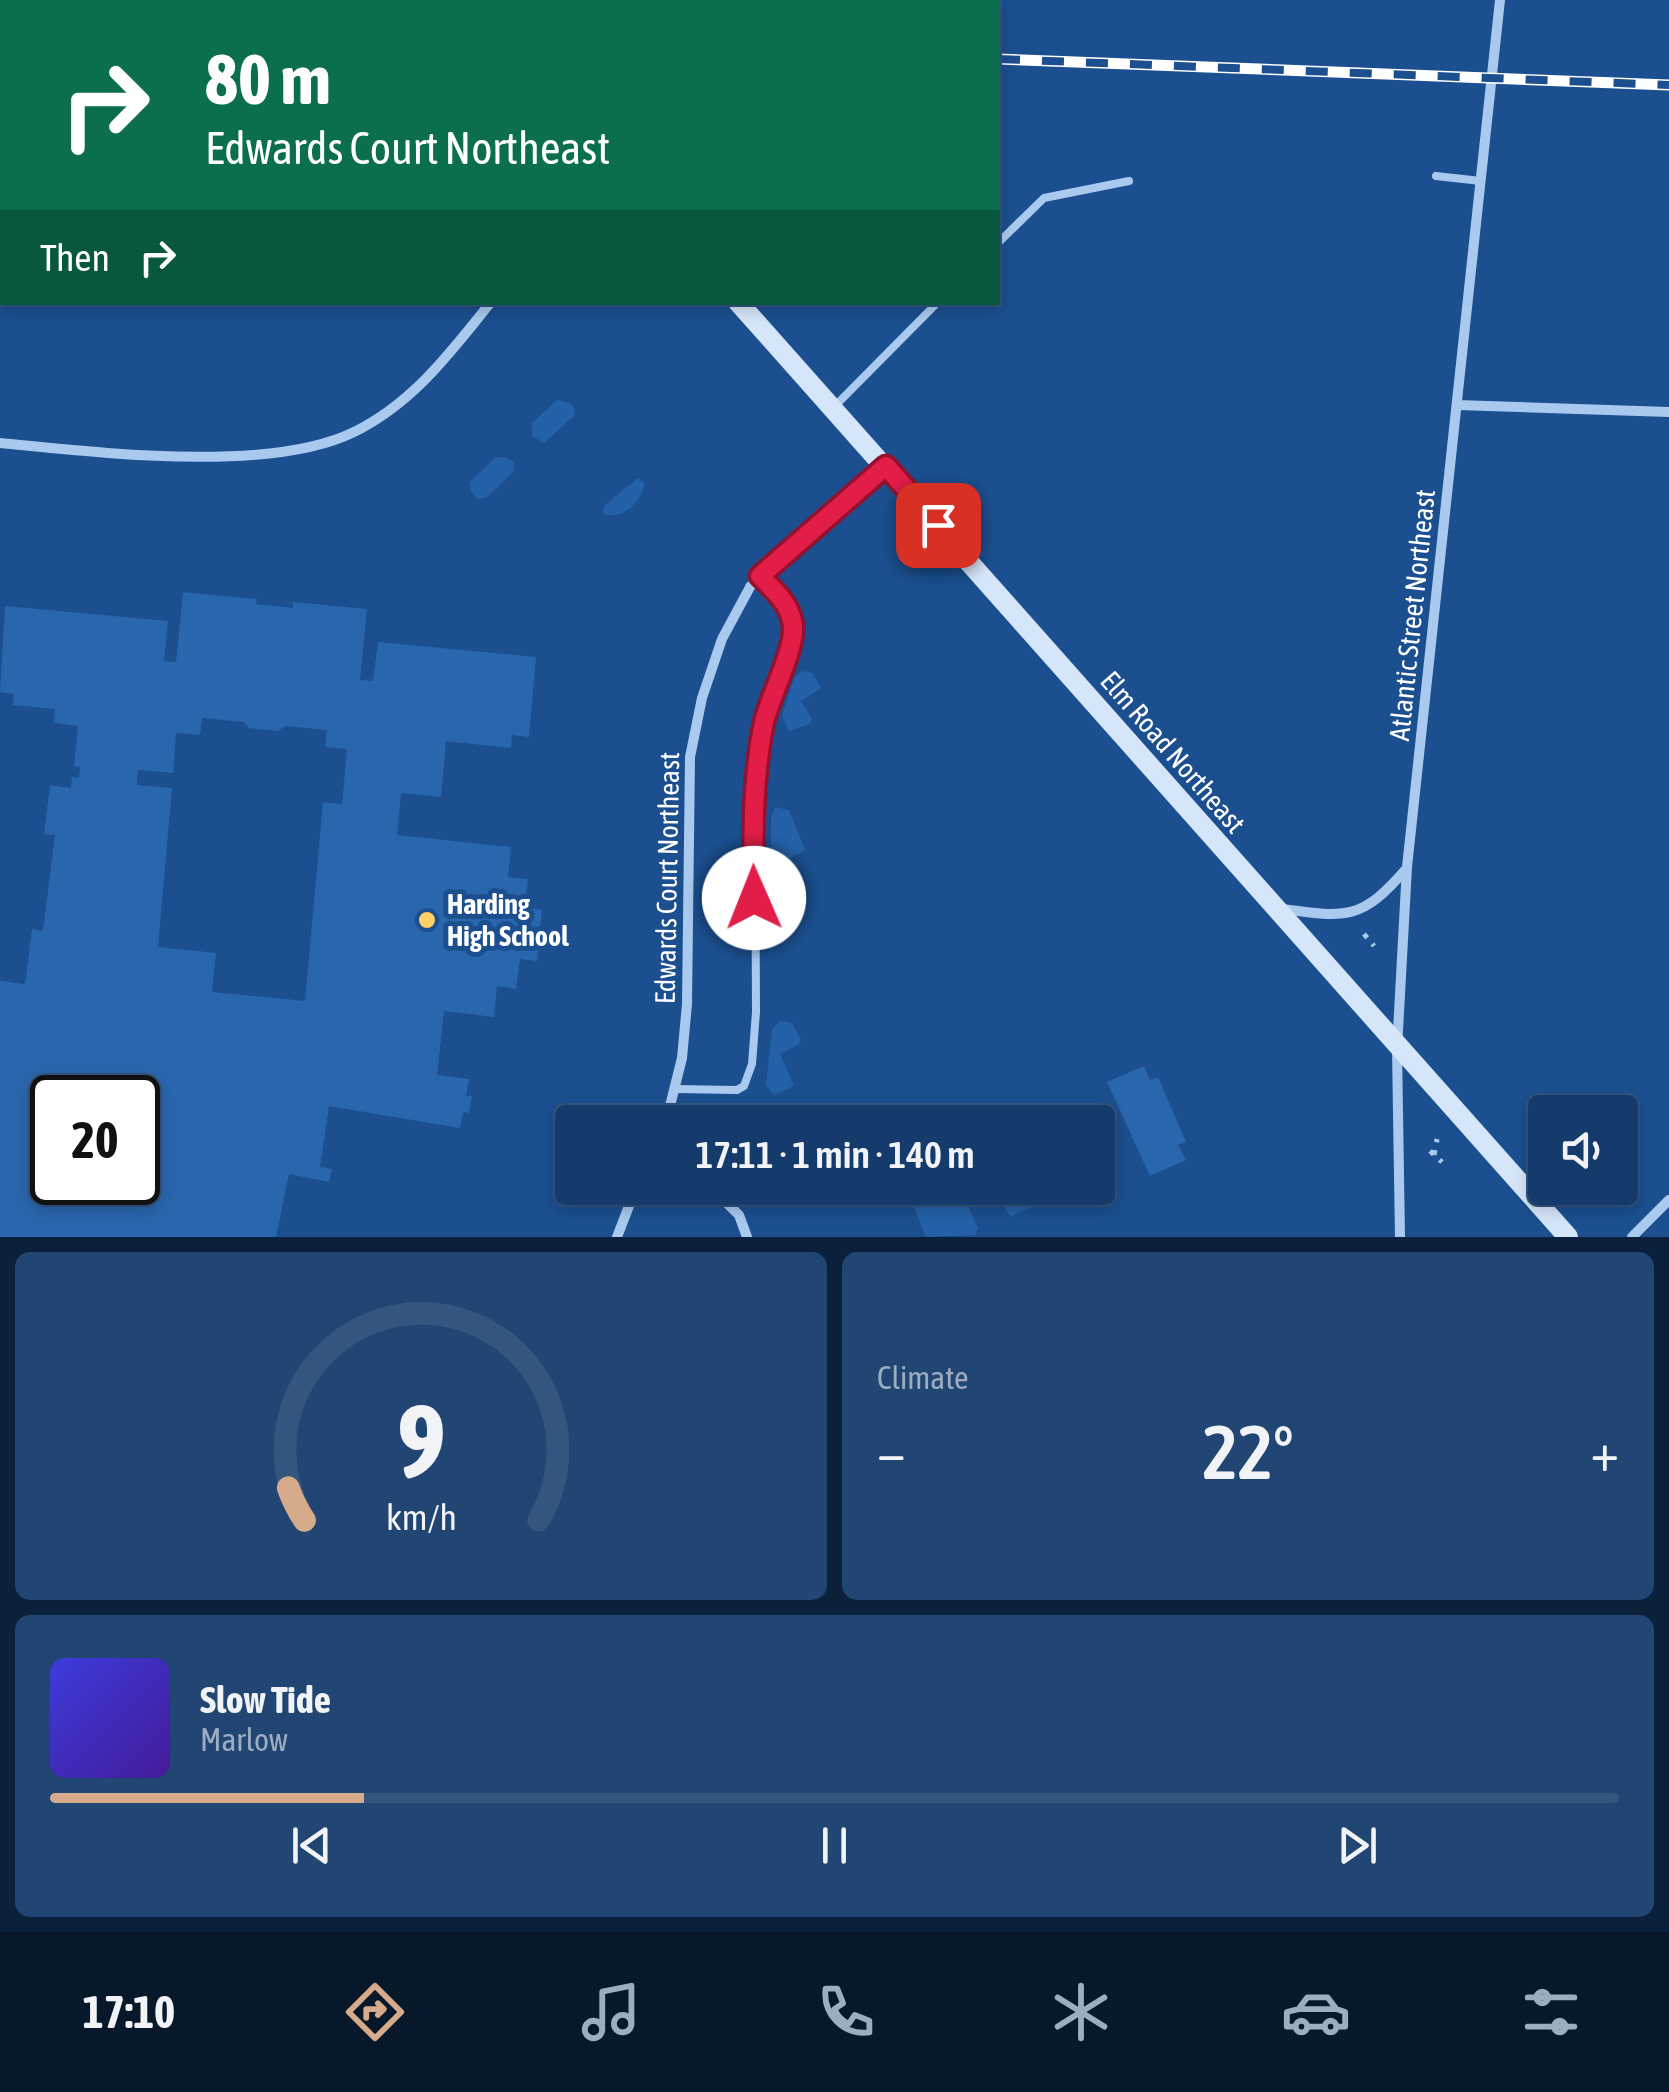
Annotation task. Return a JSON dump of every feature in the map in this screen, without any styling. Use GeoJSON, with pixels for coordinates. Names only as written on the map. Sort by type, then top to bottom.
{"type":"FeatureCollection","features":[{"type":"Feature","properties":{"kind":"main road","name":"Elm Road Northeast"},"geometry":{"type":"LineString","coordinates":[[741,305],[1397,1049],[1568,1237]]}},
{"type":"Feature","properties":{"kind":"street","name":"Atlantic Street Northeast"},"geometry":{"type":"LineString","coordinates":[[1400,1237],[1397,1049],[1408,867],[1500,0]]}},
{"type":"Feature","properties":{"kind":"street"},"geometry":{"type":"LineString","coordinates":[[0,443],[158,455],[236,455],[326,442],[354,432],[418,388],[488,305]]}},
{"type":"Feature","properties":{"kind":"street"},"geometry":{"type":"LineString","coordinates":[[1458,404],[1669,412]]}},
{"type":"Feature","properties":{"kind":"street","name":"Edwards Court Northeast"},"geometry":{"type":"LineString","coordinates":[[671,1105],[682,1058],[688,1004],[690,757],[702,698],[736,608],[760,576],[886,466]]}},
{"type":"Feature","properties":{"kind":"street"},"geometry":{"type":"LineString","coordinates":[[1274,908],[1336,916],[1362,910],[1408,867]]}},
{"type":"Feature","properties":{"kind":"street"},"geometry":{"type":"LineString","coordinates":[[1632,1237],[1669,1200]]}},
{"type":"Feature","properties":{"kind":"street"},"geometry":{"type":"LineString","coordinates":[[617,1237],[629,1205]]}},
{"type":"Feature","properties":{"kind":"street"},"geometry":{"type":"LineString","coordinates":[[730,1205],[739,1214],[747,1237]]}},
{"type":"Feature","properties":{"kind":"lane"},"geometry":{"type":"LineString","coordinates":[[1436,176],[1481,181]]}},
{"type":"Feature","properties":{"kind":"lane"},"geometry":{"type":"LineString","coordinates":[[1000,241],[1044,198],[1129,181]]}},
{"type":"Feature","properties":{"kind":"lane"},"geometry":{"type":"LineString","coordinates":[[833,408],[935,305]]}},
{"type":"Feature","properties":{"kind":"lane"},"geometry":{"type":"LineString","coordinates":[[675,1089],[737,1090],[744,1086],[752,1064],[757,986],[754,790],[765,720],[793,626],[786,605],[760,576]]}},
{"type":"Feature","properties":{"kind":"path"},"geometry":{"type":"LineString","coordinates":[[1364,947],[1366,936],[1374,946]]}},
{"type":"Feature","properties":{"kind":"path"},"geometry":{"type":"LineString","coordinates":[[1437,1139],[1432,1153],[1442,1162]]}},
{"type":"Feature","properties":{"kind":"shaded area"},"geometry":{"type":"Polygon","coordinates":[[[557,400],[571,403],[574,416],[544,443],[532,436],[532,423],[557,400]]]}},
{"type":"Feature","properties":{"kind":"shaded area"},"geometry":{"type":"Polygon","coordinates":[[[496,457],[514,463],[513,472],[486,498],[477,499],[470,482],[496,457]]]}},
{"type":"Feature","properties":{"kind":"shaded area"},"geometry":{"type":"Polygon","coordinates":[[[638,478],[644,483],[636,503],[617,515],[603,513],[604,506],[638,478]]]}},
{"type":"Feature","properties":{"kind":"shaded area"},"geometry":{"type":"Polygon","coordinates":[[[802,671],[812,673],[821,688],[801,701],[812,719],[810,724],[789,731],[782,716],[794,678],[802,671]]]}},
{"type":"Feature","properties":{"kind":"shaded area"},"geometry":{"type":"Polygon","coordinates":[[[775,807],[789,810],[805,850],[784,862],[799,896],[782,903],[771,895],[771,818],[775,807]]]}},
{"type":"Feature","properties":{"kind":"shaded area"},"geometry":{"type":"Polygon","coordinates":[[[780,1021],[792,1023],[801,1040],[780,1054],[794,1086],[774,1095],[766,1085],[772,1029],[780,1021]]]}},
{"type":"Feature","properties":{"kind":"shaded area"},"geometry":{"type":"Polygon","coordinates":[[[913,1205],[968,1205],[978,1228],[975,1235],[926,1237],[913,1205]]]}},
{"type":"Feature","properties":{"kind":"shaded area"},"geometry":{"type":"Polygon","coordinates":[[[1003,1205],[1036,1205],[1010,1217],[1003,1205]]]}},
{"type":"Feature","properties":{"kind":"building","name":"Harding High School"},"geometry":{"type":"Polygon","coordinates":[[[183,592],[257,599],[256,604],[293,608],[293,602],[367,609],[360,680],[373,681],[378,642],[536,657],[529,737],[512,735],[511,748],[446,741],[441,797],[401,793],[397,835],[511,847],[508,877],[528,879],[525,908],[542,910],[537,961],[520,959],[516,989],[497,986],[494,1017],[444,1011],[437,1075],[469,1079],[466,1096],[472,1096],[469,1113],[463,1112],[460,1128],[329,1106],[320,1167],[332,1169],[329,1182],[289,1174],[276,1237],[0,1237],[0,981],[25,984],[32,929],[43,931],[55,835],[44,834],[50,785],[71,788],[72,777],[79,778],[80,767],[74,766],[78,726],[54,723],[55,709],[13,705],[14,694],[0,692],[5,606],[168,621],[164,661],[176,662],[183,592]],[[202,718],[200,735],[176,733],[173,773],[138,770],[137,785],[172,788],[158,947],[216,953],[212,992],[305,1001],[323,802],[342,804],[347,749],[325,747],[327,730],[285,726],[278,731],[249,728],[244,722],[202,718]]]}},
{"type":"Feature","properties":{"kind":"building"},"geometry":{"type":"Polygon","coordinates":[[[1144,1066],[1150,1080],[1158,1077],[1186,1142],[1178,1145],[1186,1160],[1150,1176],[1107,1082],[1144,1066]]]}},
{"type":"Feature","properties":{"kind":"railway"},"geometry":{"type":"LineString","coordinates":[[1000,59],[1669,85]]}},
{"type":"Feature","properties":{"kind":"place","name":"Harding High School"},"geometry":{"type":"Point","coordinates":[427,920]}},
{"type":"Feature","properties":{"kind":"route"},"geometry":{"type":"LineString","coordinates":[[754,898],[754,790],[765,720],[793,626],[786,605],[760,576],[886,466],[938,525]]}}]}
